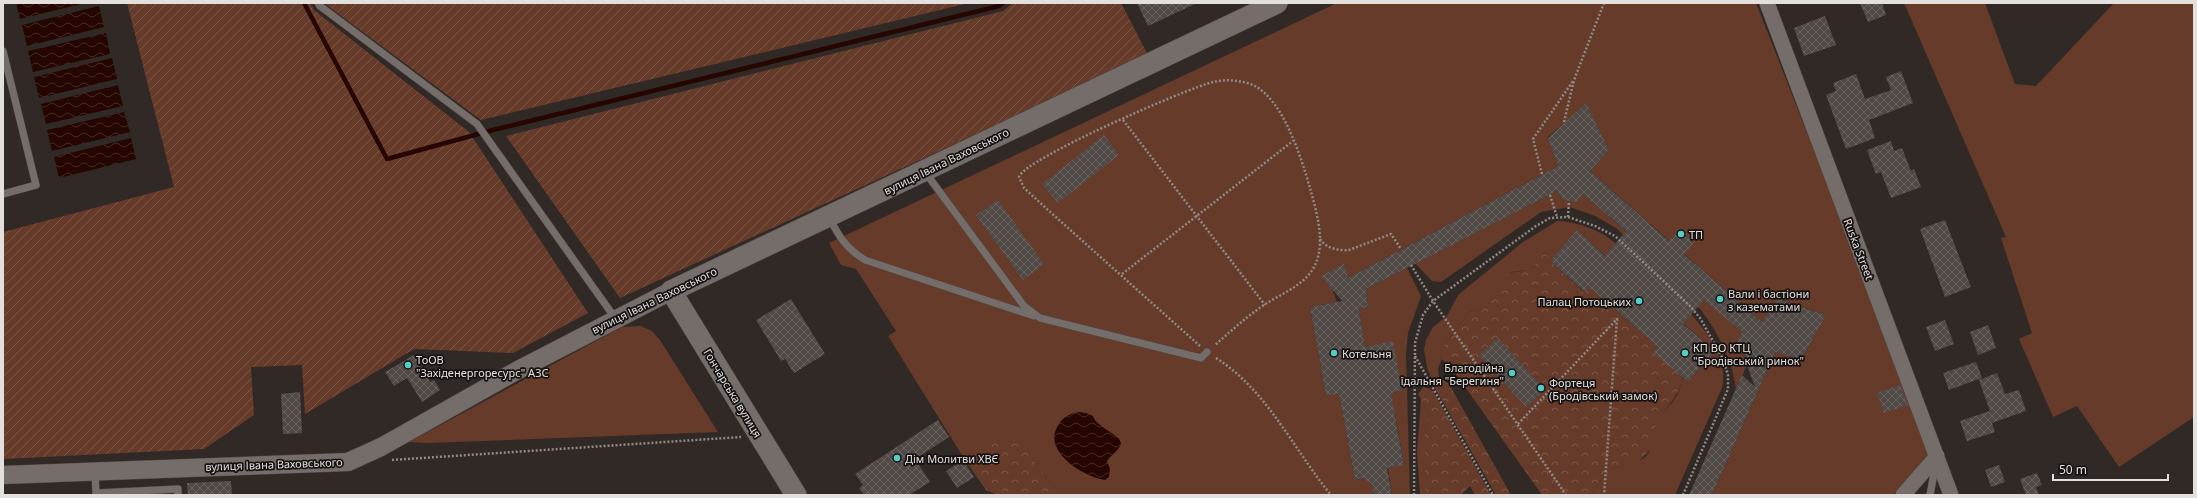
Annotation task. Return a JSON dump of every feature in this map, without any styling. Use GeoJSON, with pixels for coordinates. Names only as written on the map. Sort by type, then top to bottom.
{"type":"FeatureCollection","features":[{"type":"Feature","properties":{"kind":"main road","name":"вулиця Івана Ваховського"},"geometry":{"type":"LineString","coordinates":[[671,291],[925,172],[1159,57],[1277,3]]}},
{"type":"Feature","properties":{"kind":"main road","name":"Гончарська вулиця"},"geometry":{"type":"LineString","coordinates":[[671,291],[796,495]]}},
{"type":"Feature","properties":{"kind":"street","name":"Ruska Street"},"geometry":{"type":"LineString","coordinates":[[1767,3],[1951,495]]}},
{"type":"Feature","properties":{"kind":"street","name":"вулиця Івана Ваховського"},"geometry":{"type":"LineString","coordinates":[[3,475],[348,462],[381,447],[615,318],[671,291]]}},
{"type":"Feature","properties":{"kind":"street"},"geometry":{"type":"LineString","coordinates":[[1903,495],[1937,456]]}},
{"type":"Feature","properties":{"kind":"lane"},"geometry":{"type":"LineString","coordinates":[[318,3],[478,124],[615,318]]}},
{"type":"Feature","properties":{"kind":"lane"},"geometry":{"type":"LineString","coordinates":[[3,51],[36,186],[3,194]]}},
{"type":"Feature","properties":{"kind":"lane"},"geometry":{"type":"LineString","coordinates":[[925,172],[1024,306],[1040,318]]}},
{"type":"Feature","properties":{"kind":"lane"},"geometry":{"type":"LineString","coordinates":[[829,217],[840,238],[852,251],[866,260],[1040,318],[1201,358],[1207,352]]}},
{"type":"Feature","properties":{"kind":"lane"},"geometry":{"type":"LineString","coordinates":[[1930,495],[1937,456]]}},
{"type":"Feature","properties":{"kind":"lane"},"geometry":{"type":"LineString","coordinates":[[95,471],[96,494],[178,489],[178,495]]}},
{"type":"Feature","properties":{"kind":"path"},"geometry":{"type":"LineString","coordinates":[[1564,122],[1574,80],[1604,3]]}},
{"type":"Feature","properties":{"kind":"path"},"geometry":{"type":"LineString","coordinates":[[1207,352],[1240,323],[1309,275],[1318,259],[1320,238],[1302,159],[1280,114],[1266,94],[1248,84],[1227,80],[1207,84],[1050,153],[1025,168],[1019,177],[1024,188],[1048,210],[1122,274],[1207,352],[1241,377],[1260,398],[1311,470],[1331,495]]}},
{"type":"Feature","properties":{"kind":"path"},"geometry":{"type":"LineString","coordinates":[[1542,174],[1533,139],[1574,80]]}},
{"type":"Feature","properties":{"kind":"path"},"geometry":{"type":"LineString","coordinates":[[1123,120],[1265,305]]}},
{"type":"Feature","properties":{"kind":"path"},"geometry":{"type":"LineString","coordinates":[[1122,274],[1293,141]]}},
{"type":"Feature","properties":{"kind":"path"},"geometry":{"type":"LineString","coordinates":[[1550,195],[1557,217]]}},
{"type":"Feature","properties":{"kind":"path"},"geometry":{"type":"LineString","coordinates":[[1568,217],[1569,201]]}},
{"type":"Feature","properties":{"kind":"path"},"geometry":{"type":"LineString","coordinates":[[1414,495],[1414,355],[1417,332],[1425,311],[1433,301],[1536,226],[1557,217],[1568,217],[1595,226],[1615,236],[1690,306],[1707,329],[1723,359],[1728,375],[1728,389],[1683,495]]}},
{"type":"Feature","properties":{"kind":"path"},"geometry":{"type":"LineString","coordinates":[[1320,238],[1323,243],[1342,251],[1349,250],[1391,234],[1401,249]]}},
{"type":"Feature","properties":{"kind":"path"},"geometry":{"type":"LineString","coordinates":[[1411,266],[1433,301],[1566,495]]}},
{"type":"Feature","properties":{"kind":"path"},"geometry":{"type":"LineString","coordinates":[[1518,424],[1617,319],[1604,495]]}},
{"type":"Feature","properties":{"kind":"path"},"geometry":{"type":"LineString","coordinates":[[1414,355],[1493,495]]}},
{"type":"Feature","properties":{"kind":"path"},"geometry":{"type":"LineString","coordinates":[[387,460],[760,436]]}},
{"type":"Feature","properties":{"kind":"green space"},"geometry":{"type":"Polygon","coordinates":[[[127,3],[310,3],[314,10],[469,132],[588,313],[513,353],[414,349],[305,414],[302,365],[251,367],[254,415],[204,449],[3,459],[3,232],[174,187],[127,3]]]}},
{"type":"Feature","properties":{"kind":"green space"},"geometry":{"type":"Polygon","coordinates":[[[324,3],[969,3],[481,120],[324,3]]]}},
{"type":"Feature","properties":{"kind":"green space"},"geometry":{"type":"Polygon","coordinates":[[[1013,3],[1121,3],[1148,55],[620,298],[506,136],[1003,11],[1013,3]]]}},
{"type":"Feature","properties":{"kind":"green space"},"geometry":{"type":"Polygon","coordinates":[[[1337,3],[1756,3],[1893,351],[1929,453],[1893,495],[1712,495],[1775,352],[1801,360],[1826,315],[1779,299],[1762,322],[1590,171],[1609,150],[1586,104],[1548,137],[1558,166],[1348,278],[1343,265],[1332,289],[1337,302],[1310,307],[1326,396],[1339,394],[1355,480],[1371,477],[1374,495],[1070,495],[1060,491],[1053,485],[1037,466],[1011,442],[990,442],[980,446],[965,460],[888,336],[896,331],[856,269],[841,265],[829,243],[1337,3]]]}},
{"type":"Feature","properties":{"kind":"green space"},"geometry":{"type":"Polygon","coordinates":[[[1904,3],[1985,3],[2015,84],[2036,86],[2114,3],[2194,3],[2194,417],[2119,467],[2077,406],[2053,417],[2019,339],[2032,333],[2001,238],[2006,237],[1904,3]]]}},
{"type":"Feature","properties":{"kind":"green space"},"geometry":{"type":"Polygon","coordinates":[[[1557,191],[1563,200],[1576,201],[1583,194],[1742,332],[1737,342],[1742,354],[1750,358],[1736,390],[1731,367],[1717,334],[1697,305],[1616,228],[1595,216],[1570,207],[1541,212],[1441,282],[1432,281],[1415,263],[1557,191]]]}},
{"type":"Feature","properties":{"kind":"green space"},"geometry":{"type":"Polygon","coordinates":[[[1557,221],[1570,222],[1595,230],[1617,244],[1672,295],[1699,323],[1719,355],[1723,371],[1722,388],[1675,495],[1592,495],[1598,484],[1611,471],[1621,465],[1638,461],[1647,455],[1650,451],[1656,422],[1679,391],[1683,378],[1688,382],[1715,351],[1577,231],[1550,261],[1535,266],[1529,270],[1512,272],[1497,287],[1486,308],[1469,312],[1439,352],[1442,359],[1438,368],[1439,380],[1434,386],[1427,367],[1424,349],[1426,340],[1433,327],[1447,316],[1458,295],[1523,242],[1557,221]]]}},
{"type":"Feature","properties":{"kind":"green space"},"geometry":{"type":"Polygon","coordinates":[[[1540,251],[1545,252],[1550,261],[1584,292],[1589,287],[1658,347],[1654,352],[1683,378],[1675,397],[1656,426],[1653,435],[1652,448],[1639,461],[1624,464],[1611,471],[1600,482],[1592,495],[1542,495],[1458,377],[1442,359],[1439,352],[1469,312],[1486,308],[1497,287],[1505,277],[1514,272],[1527,270],[1535,266],[1537,255],[1540,251]]]}},
{"type":"Feature","properties":{"kind":"green space"},"geometry":{"type":"Polygon","coordinates":[[[1407,268],[1421,296],[1408,333],[1406,354],[1410,495],[1392,495],[1388,468],[1404,464],[1395,413],[1374,396],[1402,391],[1392,342],[1365,347],[1359,309],[1368,307],[1366,289],[1407,268]]]}},
{"type":"Feature","properties":{"kind":"green space"},"geometry":{"type":"Polygon","coordinates":[[[641,326],[652,331],[660,340],[718,432],[428,443],[409,442],[622,327],[641,326]]]}},
{"type":"Feature","properties":{"kind":"green space"},"geometry":{"type":"Polygon","coordinates":[[[1439,380],[1444,380],[1449,384],[1511,495],[1496,495],[1434,386],[1439,380]]]}},
{"type":"Feature","properties":{"kind":"green space"},"geometry":{"type":"Polygon","coordinates":[[[1423,387],[1433,391],[1491,495],[1475,495],[1470,486],[1461,495],[1425,495],[1425,428],[1429,414],[1418,394],[1423,387]]]}},
{"type":"Feature","properties":{"kind":"green space"},"geometry":{"type":"Polygon","coordinates":[[[1421,399],[1429,414],[1425,428],[1425,495],[1420,495],[1417,453],[1421,399]]]}},
{"type":"Feature","properties":{"kind":"green space"},"geometry":{"type":"Polygon","coordinates":[[[989,441],[1008,441],[1020,446],[1027,452],[1052,483],[1060,490],[1070,495],[997,495],[986,490],[965,460],[979,445],[989,441]]]}},
{"type":"Feature","properties":{"kind":"water"},"geometry":{"type":"Polygon","coordinates":[[[16,3],[85,3],[20,19],[16,3]]]}},
{"type":"Feature","properties":{"kind":"water"},"geometry":{"type":"Polygon","coordinates":[[[99,6],[104,27],[27,46],[22,25],[99,6]]]}},
{"type":"Feature","properties":{"kind":"water"},"geometry":{"type":"Polygon","coordinates":[[[106,33],[110,54],[33,72],[28,51],[106,33]]]}},
{"type":"Feature","properties":{"kind":"water"},"geometry":{"type":"Polygon","coordinates":[[[112,58],[117,79],[39,98],[34,77],[112,58]]]}},
{"type":"Feature","properties":{"kind":"water"},"geometry":{"type":"Polygon","coordinates":[[[118,85],[123,106],[46,124],[41,104],[118,85]]]}},
{"type":"Feature","properties":{"kind":"water"},"geometry":{"type":"Polygon","coordinates":[[[124,112],[130,132],[52,151],[47,130],[124,112]]]}},
{"type":"Feature","properties":{"kind":"water"},"geometry":{"type":"Polygon","coordinates":[[[131,138],[136,159],[59,178],[54,157],[131,138]]]}},
{"type":"Feature","properties":{"kind":"water"},"geometry":{"type":"Polygon","coordinates":[[[1079,412],[1093,416],[1100,425],[1121,442],[1119,448],[1107,461],[1110,469],[1109,477],[1105,480],[1086,474],[1076,468],[1059,452],[1055,443],[1055,434],[1061,421],[1068,416],[1079,412]]]}},
{"type":"Feature","properties":{"kind":"building"},"geometry":{"type":"Polygon","coordinates":[[[1137,3],[1197,3],[1148,26],[1137,3]]]}},
{"type":"Feature","properties":{"kind":"building"},"geometry":{"type":"Polygon","coordinates":[[[1860,3],[1882,3],[1886,15],[1868,22],[1860,3]]]}},
{"type":"Feature","properties":{"kind":"building"},"geometry":{"type":"Polygon","coordinates":[[[1825,16],[1836,45],[1804,56],[1794,28],[1825,16]]]}},
{"type":"Feature","properties":{"kind":"building"},"geometry":{"type":"Polygon","coordinates":[[[1901,71],[1913,103],[1869,120],[1875,138],[1846,149],[1826,95],[1836,91],[1833,83],[1856,74],[1865,99],[1891,90],[1886,77],[1901,71]]]}},
{"type":"Feature","properties":{"kind":"building"},"geometry":{"type":"Polygon","coordinates":[[[1586,103],[1609,150],[1590,171],[1669,241],[1681,228],[1695,241],[1684,254],[1762,322],[1778,299],[1826,315],[1801,360],[1775,352],[1712,495],[1689,495],[1742,375],[1755,387],[1747,365],[1750,358],[1742,354],[1737,341],[1742,332],[1704,300],[1683,324],[1715,351],[1688,382],[1653,352],[1658,347],[1589,287],[1585,292],[1550,261],[1577,230],[1605,256],[1626,231],[1583,194],[1576,202],[1563,200],[1557,191],[1366,289],[1368,307],[1359,309],[1365,347],[1393,341],[1402,391],[1391,393],[1404,465],[1387,468],[1392,495],[1374,495],[1372,484],[1364,478],[1355,480],[1339,394],[1326,396],[1310,307],[1342,301],[1321,276],[1344,264],[1348,278],[1558,166],[1548,138],[1586,103]]]}},
{"type":"Feature","properties":{"kind":"building"},"geometry":{"type":"Polygon","coordinates":[[[1104,135],[1119,155],[1058,203],[1042,184],[1104,135]]]}},
{"type":"Feature","properties":{"kind":"building"},"geometry":{"type":"Polygon","coordinates":[[[1891,141],[1894,151],[1902,148],[1911,171],[1914,169],[1921,187],[1891,198],[1881,172],[1876,174],[1867,150],[1891,141]]]}},
{"type":"Feature","properties":{"kind":"building"},"geometry":{"type":"Polygon","coordinates":[[[998,200],[1044,264],[1023,280],[976,215],[998,200]]]}},
{"type":"Feature","properties":{"kind":"building"},"geometry":{"type":"Polygon","coordinates":[[[1945,220],[1971,287],[1945,297],[1920,229],[1945,220]]]}},
{"type":"Feature","properties":{"kind":"building"},"geometry":{"type":"Polygon","coordinates":[[[791,299],[825,354],[794,373],[785,359],[781,361],[756,320],[791,299]]]}},
{"type":"Feature","properties":{"kind":"building"},"geometry":{"type":"Polygon","coordinates":[[[1945,320],[1954,344],[1935,351],[1926,327],[1945,320]]]}},
{"type":"Feature","properties":{"kind":"building"},"geometry":{"type":"Polygon","coordinates":[[[1988,325],[1996,348],[1978,355],[1970,332],[1988,325]]]}},
{"type":"Feature","properties":{"kind":"building","name":"Благодійна їдальня \"Берегиня\""},"geometry":{"type":"Polygon","coordinates":[[[1498,338],[1545,390],[1526,407],[1479,355],[1498,338]]]}},
{"type":"Feature","properties":{"kind":"building"},"geometry":{"type":"Polygon","coordinates":[[[414,355],[430,382],[434,380],[440,390],[422,402],[407,378],[394,386],[385,372],[414,355]]]}},
{"type":"Feature","properties":{"kind":"building"},"geometry":{"type":"Polygon","coordinates":[[[1976,362],[1982,378],[1949,390],[1943,373],[1976,362]]]}},
{"type":"Feature","properties":{"kind":"building"},"geometry":{"type":"Polygon","coordinates":[[[1997,373],[2005,394],[2019,390],[2026,411],[1992,423],[1995,432],[1967,441],[1960,421],[1990,411],[1979,380],[1997,373]]]}},
{"type":"Feature","properties":{"kind":"building"},"geometry":{"type":"Polygon","coordinates":[[[1900,385],[1908,405],[1884,413],[1877,393],[1900,385]]]}},
{"type":"Feature","properties":{"kind":"building"},"geometry":{"type":"Polygon","coordinates":[[[300,392],[302,433],[283,434],[281,394],[300,392]]]}},
{"type":"Feature","properties":{"kind":"building","name":"Дім Молитви ХВЄ"},"geometry":{"type":"Polygon","coordinates":[[[938,420],[949,437],[915,459],[930,482],[909,495],[864,495],[859,488],[863,485],[855,474],[938,420]]]}},
{"type":"Feature","properties":{"kind":"building"},"geometry":{"type":"Polygon","coordinates":[[[963,460],[974,477],[957,488],[946,471],[963,460]]]}},
{"type":"Feature","properties":{"kind":"building"},"geometry":{"type":"Polygon","coordinates":[[[1999,465],[2005,482],[1991,487],[1985,470],[1999,465]]]}},
{"type":"Feature","properties":{"kind":"building"},"geometry":{"type":"Polygon","coordinates":[[[2037,473],[2042,485],[2036,487],[2039,495],[2026,495],[2020,479],[2037,473]]]}},
{"type":"Feature","properties":{"kind":"building"},"geometry":{"type":"Polygon","coordinates":[[[231,481],[232,495],[188,495],[187,483],[231,481]]]}},
{"type":"Feature","properties":{"kind":"waterway"},"geometry":{"type":"LineString","coordinates":[[304,3],[387,159],[493,130],[999,6],[1003,3]]}},
{"type":"Feature","properties":{"kind":"place","name":"ТП"},"geometry":{"type":"Point","coordinates":[1681,234]}},
{"type":"Feature","properties":{"kind":"place","name":"Вали і бастіони з казематами"},"geometry":{"type":"Point","coordinates":[1720,299]}},
{"type":"Feature","properties":{"kind":"place","name":"Палац Потоцьких"},"geometry":{"type":"Point","coordinates":[1639,301]}},
{"type":"Feature","properties":{"kind":"place","name":"Котельня"},"geometry":{"type":"Point","coordinates":[1334,353]}},
{"type":"Feature","properties":{"kind":"place","name":"КП ВО КТЦ \"Бродівський ринок\""},"geometry":{"type":"Point","coordinates":[1685,353]}},
{"type":"Feature","properties":{"kind":"place","name":"ТоОВ \"Західенергоресурс\" АЗС"},"geometry":{"type":"Point","coordinates":[408,365]}},
{"type":"Feature","properties":{"kind":"place","name":"Благодійна їдальня \"Берегиня\""},"geometry":{"type":"Point","coordinates":[1512,373]}},
{"type":"Feature","properties":{"kind":"place","name":"Фортеця (Бродівський замок)"},"geometry":{"type":"Point","coordinates":[1541,388]}},
{"type":"Feature","properties":{"kind":"place","name":"Дім Молитви ХВЄ"},"geometry":{"type":"Point","coordinates":[897,458]}}]}
